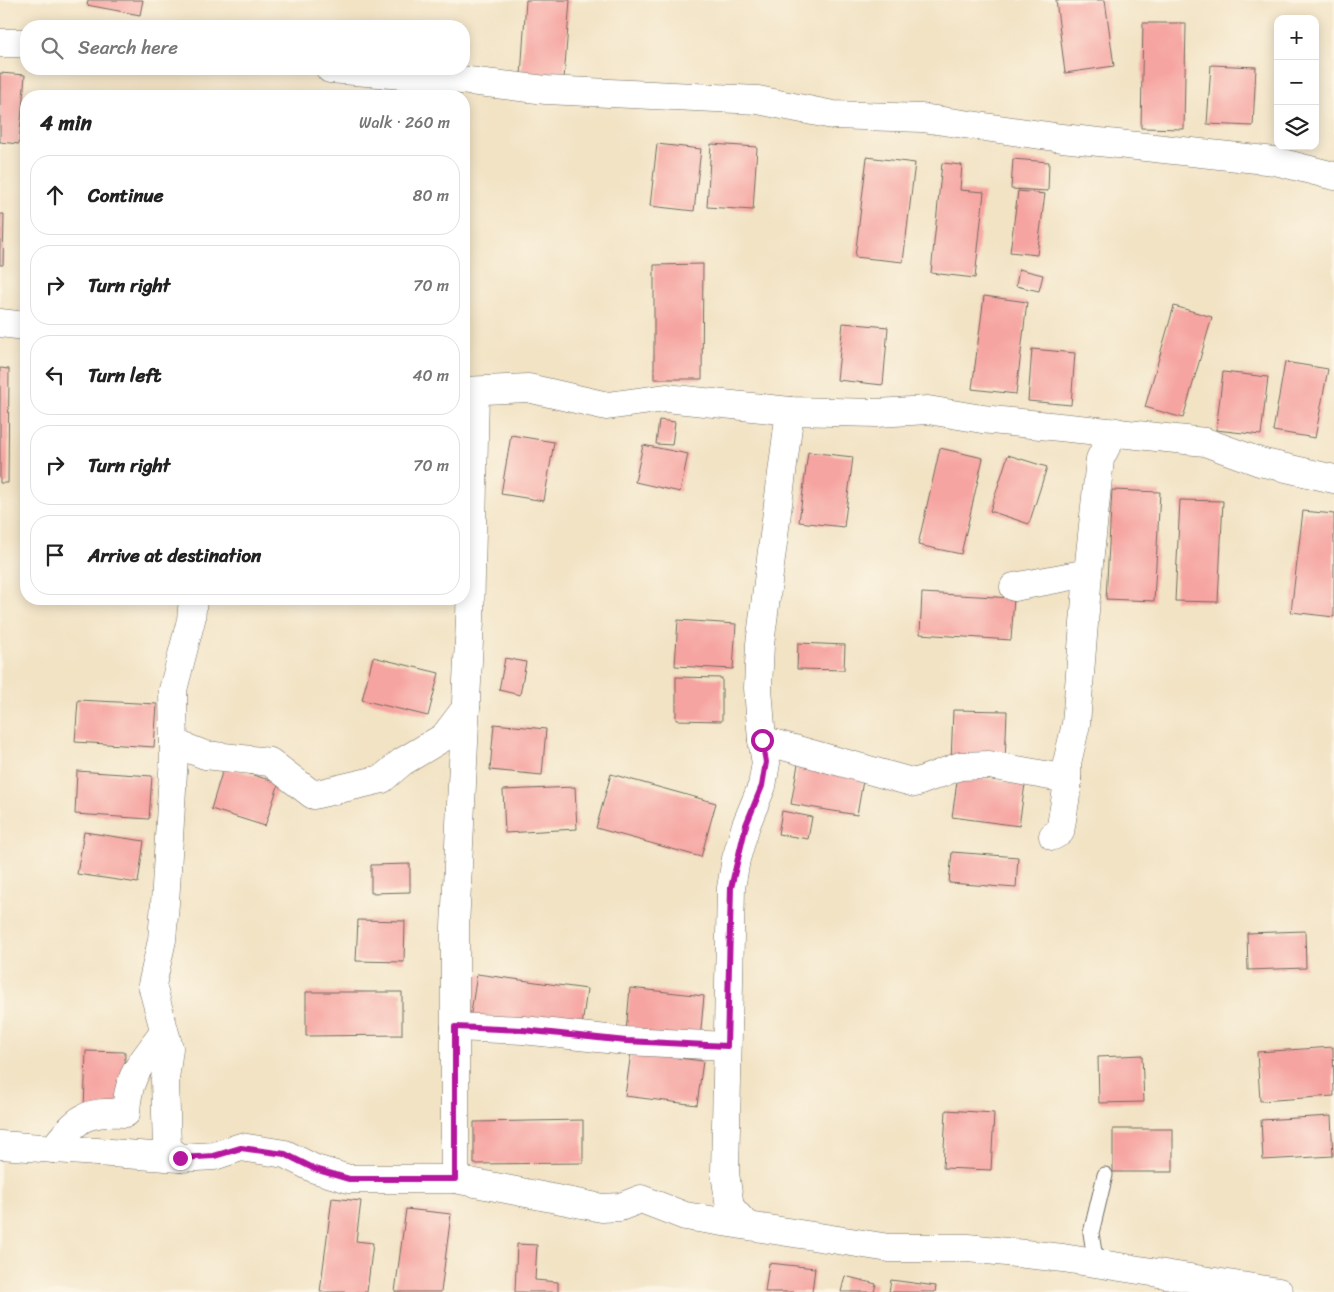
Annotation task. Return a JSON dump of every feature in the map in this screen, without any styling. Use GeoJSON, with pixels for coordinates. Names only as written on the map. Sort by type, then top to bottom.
{"type":"FeatureCollection","features":[{"type":"Feature","properties":{"kind":"street"},"geometry":{"type":"LineString","coordinates":[[0,43],[20,44]]}},
{"type":"Feature","properties":{"kind":"street"},"geometry":{"type":"LineString","coordinates":[[403,75],[546,90],[758,100],[833,115],[922,118],[1062,138],[1275,161],[1334,176]]}},
{"type":"Feature","properties":{"kind":"street"},"geometry":{"type":"LineString","coordinates":[[0,323],[20,325]]}},
{"type":"Feature","properties":{"kind":"street"},"geometry":{"type":"LineString","coordinates":[[470,392],[528,388],[607,406],[666,398],[790,411],[877,413],[928,410],[982,419],[1205,442],[1260,462],[1334,479]]}},
{"type":"Feature","properties":{"kind":"street"},"geometry":{"type":"LineString","coordinates":[[746,1225],[730,1207],[725,1173],[731,888],[746,825],[762,786],[766,762],[762,740],[758,688],[760,644],[790,411]]}},
{"type":"Feature","properties":{"kind":"street"},"geometry":{"type":"LineString","coordinates":[[1053,836],[1060,832],[1067,779],[1067,762],[1076,724],[1088,574],[1100,459],[1107,445],[1117,432]]}},
{"type":"Feature","properties":{"kind":"street"},"geometry":{"type":"LineString","coordinates":[[1014,587],[1088,574]]}},
{"type":"Feature","properties":{"kind":"street"},"geometry":{"type":"LineString","coordinates":[[180,1158],[167,1148],[165,1079],[169,1048],[152,985],[162,940],[174,743],[173,690],[192,605]]}},
{"type":"Feature","properties":{"kind":"street"},"geometry":{"type":"LineString","coordinates":[[455,1179],[455,927],[466,708],[467,605]]}},
{"type":"Feature","properties":{"kind":"street"},"geometry":{"type":"LineString","coordinates":[[174,743],[205,754],[270,762],[313,795],[382,779],[402,762],[444,737],[466,708]]}},
{"type":"Feature","properties":{"kind":"street"},"geometry":{"type":"LineString","coordinates":[[762,740],[885,773],[915,783],[960,766],[989,765],[1067,779]]}},
{"type":"Feature","properties":{"kind":"street"},"geometry":{"type":"LineString","coordinates":[[455,1027],[523,1030],[626,1041],[727,1046]]}},
{"type":"Feature","properties":{"kind":"street"},"geometry":{"type":"LineString","coordinates":[[53,1149],[80,1119],[100,1112],[126,1113],[131,1080],[140,1063],[164,1032]]}},
{"type":"Feature","properties":{"kind":"street"},"geometry":{"type":"LineString","coordinates":[[0,1146],[180,1158],[214,1156],[241,1148],[285,1154],[315,1169],[349,1179],[455,1179],[602,1208],[620,1207],[641,1198],[685,1216],[889,1248],[968,1248],[1107,1264],[1279,1292]]}},
{"type":"Feature","properties":{"kind":"lane"},"geometry":{"type":"LineString","coordinates":[[1105,1175],[1091,1233],[1094,1252],[1107,1264]]}},
{"type":"Feature","properties":{"kind":"building"},"geometry":{"type":"Polygon","coordinates":[[[88,0],[143,0],[140,15],[87,5],[88,0]]]}},
{"type":"Feature","properties":{"kind":"building"},"geometry":{"type":"Polygon","coordinates":[[[526,0],[570,0],[564,79],[521,76],[526,0]]]}},
{"type":"Feature","properties":{"kind":"building"},"geometry":{"type":"Polygon","coordinates":[[[1056,0],[1105,0],[1114,66],[1065,73],[1056,0]]]}},
{"type":"Feature","properties":{"kind":"building"},"geometry":{"type":"Polygon","coordinates":[[[1143,23],[1186,23],[1184,129],[1141,128],[1143,23]]]}},
{"type":"Feature","properties":{"kind":"building"},"geometry":{"type":"Polygon","coordinates":[[[1211,65],[1256,67],[1253,126],[1207,124],[1211,65]]]}},
{"type":"Feature","properties":{"kind":"building"},"geometry":{"type":"Polygon","coordinates":[[[0,73],[25,75],[24,90],[20,90],[19,144],[0,142],[0,73]]]}},
{"type":"Feature","properties":{"kind":"building"},"geometry":{"type":"Polygon","coordinates":[[[657,144],[701,149],[694,211],[650,206],[657,144]]]}},
{"type":"Feature","properties":{"kind":"building"},"geometry":{"type":"Polygon","coordinates":[[[711,144],[757,147],[753,210],[707,207],[711,144]]]}},
{"type":"Feature","properties":{"kind":"building"},"geometry":{"type":"Polygon","coordinates":[[[867,157],[915,163],[903,262],[855,257],[867,157]]]}},
{"type":"Feature","properties":{"kind":"building"},"geometry":{"type":"Polygon","coordinates":[[[1013,159],[1049,162],[1048,191],[1011,189],[1013,159]]]}},
{"type":"Feature","properties":{"kind":"building"},"geometry":{"type":"Polygon","coordinates":[[[942,163],[962,165],[960,190],[984,192],[975,278],[931,273],[942,163]]]}},
{"type":"Feature","properties":{"kind":"building"},"geometry":{"type":"Polygon","coordinates":[[[1018,191],[1045,194],[1037,255],[1010,252],[1018,191]]]}},
{"type":"Feature","properties":{"kind":"building"},"geometry":{"type":"Polygon","coordinates":[[[0,214],[4,214],[3,265],[0,265],[0,214]]]}},
{"type":"Feature","properties":{"kind":"building"},"geometry":{"type":"Polygon","coordinates":[[[703,264],[702,379],[654,379],[654,265],[703,264]]]}},
{"type":"Feature","properties":{"kind":"building"},"geometry":{"type":"Polygon","coordinates":[[[1019,269],[1043,275],[1039,291],[1016,286],[1019,269]]]}},
{"type":"Feature","properties":{"kind":"building"},"geometry":{"type":"Polygon","coordinates":[[[984,296],[1027,302],[1016,394],[972,389],[984,296]]]}},
{"type":"Feature","properties":{"kind":"building"},"geometry":{"type":"Polygon","coordinates":[[[1174,306],[1212,317],[1183,418],[1145,407],[1174,306]]]}},
{"type":"Feature","properties":{"kind":"building"},"geometry":{"type":"Polygon","coordinates":[[[843,323],[888,327],[883,385],[837,380],[843,323]]]}},
{"type":"Feature","properties":{"kind":"building"},"geometry":{"type":"Polygon","coordinates":[[[1032,349],[1075,353],[1071,405],[1028,401],[1032,349]]]}},
{"type":"Feature","properties":{"kind":"building"},"geometry":{"type":"Polygon","coordinates":[[[1285,362],[1328,369],[1315,438],[1273,431],[1285,362]]]}},
{"type":"Feature","properties":{"kind":"building"},"geometry":{"type":"Polygon","coordinates":[[[0,368],[9,369],[8,483],[0,483],[0,368]]]}},
{"type":"Feature","properties":{"kind":"building"},"geometry":{"type":"Polygon","coordinates":[[[1223,372],[1268,377],[1261,435],[1216,430],[1223,372]]]}},
{"type":"Feature","properties":{"kind":"building"},"geometry":{"type":"Polygon","coordinates":[[[659,420],[675,422],[672,445],[656,444],[659,420]]]}},
{"type":"Feature","properties":{"kind":"building"},"geometry":{"type":"Polygon","coordinates":[[[511,435],[554,442],[544,501],[501,494],[511,435]]]}},
{"type":"Feature","properties":{"kind":"building"},"geometry":{"type":"Polygon","coordinates":[[[643,445],[688,454],[680,492],[635,482],[643,445]]]}},
{"type":"Feature","properties":{"kind":"building"},"geometry":{"type":"Polygon","coordinates":[[[940,448],[983,458],[961,554],[918,545],[940,448]]]}},
{"type":"Feature","properties":{"kind":"building"},"geometry":{"type":"Polygon","coordinates":[[[808,452],[853,457],[844,527],[799,522],[808,452]]]}},
{"type":"Feature","properties":{"kind":"building"},"geometry":{"type":"Polygon","coordinates":[[[1008,455],[1047,467],[1029,524],[990,511],[1008,455]]]}},
{"type":"Feature","properties":{"kind":"building"},"geometry":{"type":"Polygon","coordinates":[[[1112,490],[1160,492],[1154,601],[1106,599],[1112,490]]]}},
{"type":"Feature","properties":{"kind":"building"},"geometry":{"type":"Polygon","coordinates":[[[1180,500],[1223,501],[1218,602],[1175,601],[1180,500]]]}},
{"type":"Feature","properties":{"kind":"building"},"geometry":{"type":"Polygon","coordinates":[[[1303,511],[1334,514],[1334,617],[1291,612],[1303,511]]]}},
{"type":"Feature","properties":{"kind":"building"},"geometry":{"type":"Polygon","coordinates":[[[922,593],[1014,598],[1011,640],[920,634],[922,593]]]}},
{"type":"Feature","properties":{"kind":"building"},"geometry":{"type":"Polygon","coordinates":[[[678,620],[736,624],[733,669],[675,666],[678,620]]]}},
{"type":"Feature","properties":{"kind":"building"},"geometry":{"type":"Polygon","coordinates":[[[798,643],[845,645],[844,670],[797,669],[798,643]]]}},
{"type":"Feature","properties":{"kind":"building"},"geometry":{"type":"Polygon","coordinates":[[[373,657],[439,673],[428,716],[362,700],[373,657]]]}},
{"type":"Feature","properties":{"kind":"building"},"geometry":{"type":"Polygon","coordinates":[[[505,658],[526,662],[520,695],[499,690],[505,658]]]}},
{"type":"Feature","properties":{"kind":"building"},"geometry":{"type":"Polygon","coordinates":[[[676,677],[722,678],[722,721],[676,720],[676,677]]]}},
{"type":"Feature","properties":{"kind":"building"},"geometry":{"type":"Polygon","coordinates":[[[78,700],[157,704],[154,747],[75,742],[78,700]]]}},
{"type":"Feature","properties":{"kind":"building"},"geometry":{"type":"Polygon","coordinates":[[[953,710],[1007,711],[1005,763],[951,762],[953,710]]]}},
{"type":"Feature","properties":{"kind":"building"},"geometry":{"type":"Polygon","coordinates":[[[494,724],[546,729],[542,775],[490,770],[494,724]]]}},
{"type":"Feature","properties":{"kind":"building"},"geometry":{"type":"Polygon","coordinates":[[[798,764],[864,775],[857,815],[791,804],[798,764]]]}},
{"type":"Feature","properties":{"kind":"building"},"geometry":{"type":"Polygon","coordinates":[[[224,766],[279,783],[265,826],[211,809],[224,766]]]}},
{"type":"Feature","properties":{"kind":"building"},"geometry":{"type":"Polygon","coordinates":[[[77,771],[152,776],[149,819],[75,814],[77,771]]]}},
{"type":"Feature","properties":{"kind":"building"},"geometry":{"type":"Polygon","coordinates":[[[611,774],[716,803],[701,857],[596,828],[611,774]]]}},
{"type":"Feature","properties":{"kind":"building"},"geometry":{"type":"Polygon","coordinates":[[[958,775],[1025,784],[1019,826],[952,817],[958,775]]]}},
{"type":"Feature","properties":{"kind":"building"},"geometry":{"type":"Polygon","coordinates":[[[575,787],[577,829],[505,833],[503,790],[575,787]]]}},
{"type":"Feature","properties":{"kind":"building"},"geometry":{"type":"Polygon","coordinates":[[[782,811],[812,817],[808,839],[778,834],[782,811]]]}},
{"type":"Feature","properties":{"kind":"building"},"geometry":{"type":"Polygon","coordinates":[[[84,832],[144,841],[138,883],[77,874],[84,832]]]}},
{"type":"Feature","properties":{"kind":"building"},"geometry":{"type":"Polygon","coordinates":[[[952,852],[1018,857],[1016,888],[949,883],[952,852]]]}},
{"type":"Feature","properties":{"kind":"building"},"geometry":{"type":"Polygon","coordinates":[[[410,864],[410,892],[371,893],[371,865],[410,864]]]}},
{"type":"Feature","properties":{"kind":"building"},"geometry":{"type":"Polygon","coordinates":[[[358,920],[405,921],[404,962],[356,961],[358,920]]]}},
{"type":"Feature","properties":{"kind":"building"},"geometry":{"type":"Polygon","coordinates":[[[1305,931],[1306,968],[1248,970],[1247,933],[1305,931]]]}},
{"type":"Feature","properties":{"kind":"building"},"geometry":{"type":"Polygon","coordinates":[[[477,974],[587,989],[581,1034],[470,1019],[477,974]]]}},
{"type":"Feature","properties":{"kind":"building"},"geometry":{"type":"Polygon","coordinates":[[[630,988],[704,996],[700,1040],[626,1032],[630,988]]]}},
{"type":"Feature","properties":{"kind":"building"},"geometry":{"type":"Polygon","coordinates":[[[306,992],[402,992],[402,1035],[306,1036],[306,992]]]}},
{"type":"Feature","properties":{"kind":"building"},"geometry":{"type":"Polygon","coordinates":[[[1333,1047],[1334,1096],[1260,1101],[1257,1052],[1333,1047]]]}},
{"type":"Feature","properties":{"kind":"building"},"geometry":{"type":"Polygon","coordinates":[[[86,1051],[125,1052],[124,1111],[84,1110],[86,1051]]]}},
{"type":"Feature","properties":{"kind":"building"},"geometry":{"type":"Polygon","coordinates":[[[631,1052],[703,1061],[697,1105],[625,1096],[631,1052]]]}},
{"type":"Feature","properties":{"kind":"building"},"geometry":{"type":"Polygon","coordinates":[[[1142,1055],[1144,1102],[1099,1103],[1098,1057],[1142,1055]]]}},
{"type":"Feature","properties":{"kind":"building"},"geometry":{"type":"Polygon","coordinates":[[[946,1110],[994,1113],[991,1170],[943,1168],[946,1110]]]}},
{"type":"Feature","properties":{"kind":"building"},"geometry":{"type":"Polygon","coordinates":[[[1331,1116],[1333,1156],[1263,1160],[1261,1120],[1331,1116]]]}},
{"type":"Feature","properties":{"kind":"building"},"geometry":{"type":"Polygon","coordinates":[[[583,1120],[583,1163],[474,1164],[474,1122],[583,1120]]]}},
{"type":"Feature","properties":{"kind":"building"},"geometry":{"type":"Polygon","coordinates":[[[1113,1129],[1173,1129],[1173,1172],[1113,1172],[1113,1129]]]}},
{"type":"Feature","properties":{"kind":"building"},"geometry":{"type":"Polygon","coordinates":[[[332,1198],[361,1201],[356,1241],[373,1243],[367,1292],[320,1292],[332,1198]]]}},
{"type":"Feature","properties":{"kind":"building"},"geometry":{"type":"Polygon","coordinates":[[[406,1209],[451,1214],[441,1292],[395,1292],[406,1209]]]}},
{"type":"Feature","properties":{"kind":"building"},"geometry":{"type":"Polygon","coordinates":[[[517,1244],[537,1245],[535,1280],[558,1282],[558,1292],[515,1292],[517,1244]]]}},
{"type":"Feature","properties":{"kind":"building"},"geometry":{"type":"Polygon","coordinates":[[[769,1263],[815,1268],[812,1292],[765,1292],[769,1263]]]}},
{"type":"Feature","properties":{"kind":"building"},"geometry":{"type":"Polygon","coordinates":[[[845,1276],[876,1284],[874,1292],[841,1292],[845,1276]]]}},
{"type":"Feature","properties":{"kind":"building"},"geometry":{"type":"Polygon","coordinates":[[[891,1280],[936,1286],[935,1292],[889,1292],[891,1280]]]}},
{"type":"Feature","properties":{"kind":"route"},"geometry":{"type":"LineString","coordinates":[[180,1158],[214,1156],[241,1148],[285,1154],[315,1169],[349,1179],[455,1179],[455,1027],[523,1030],[626,1041],[727,1046],[731,888],[736,859],[746,825],[762,786],[766,762],[762,740]]}}]}
